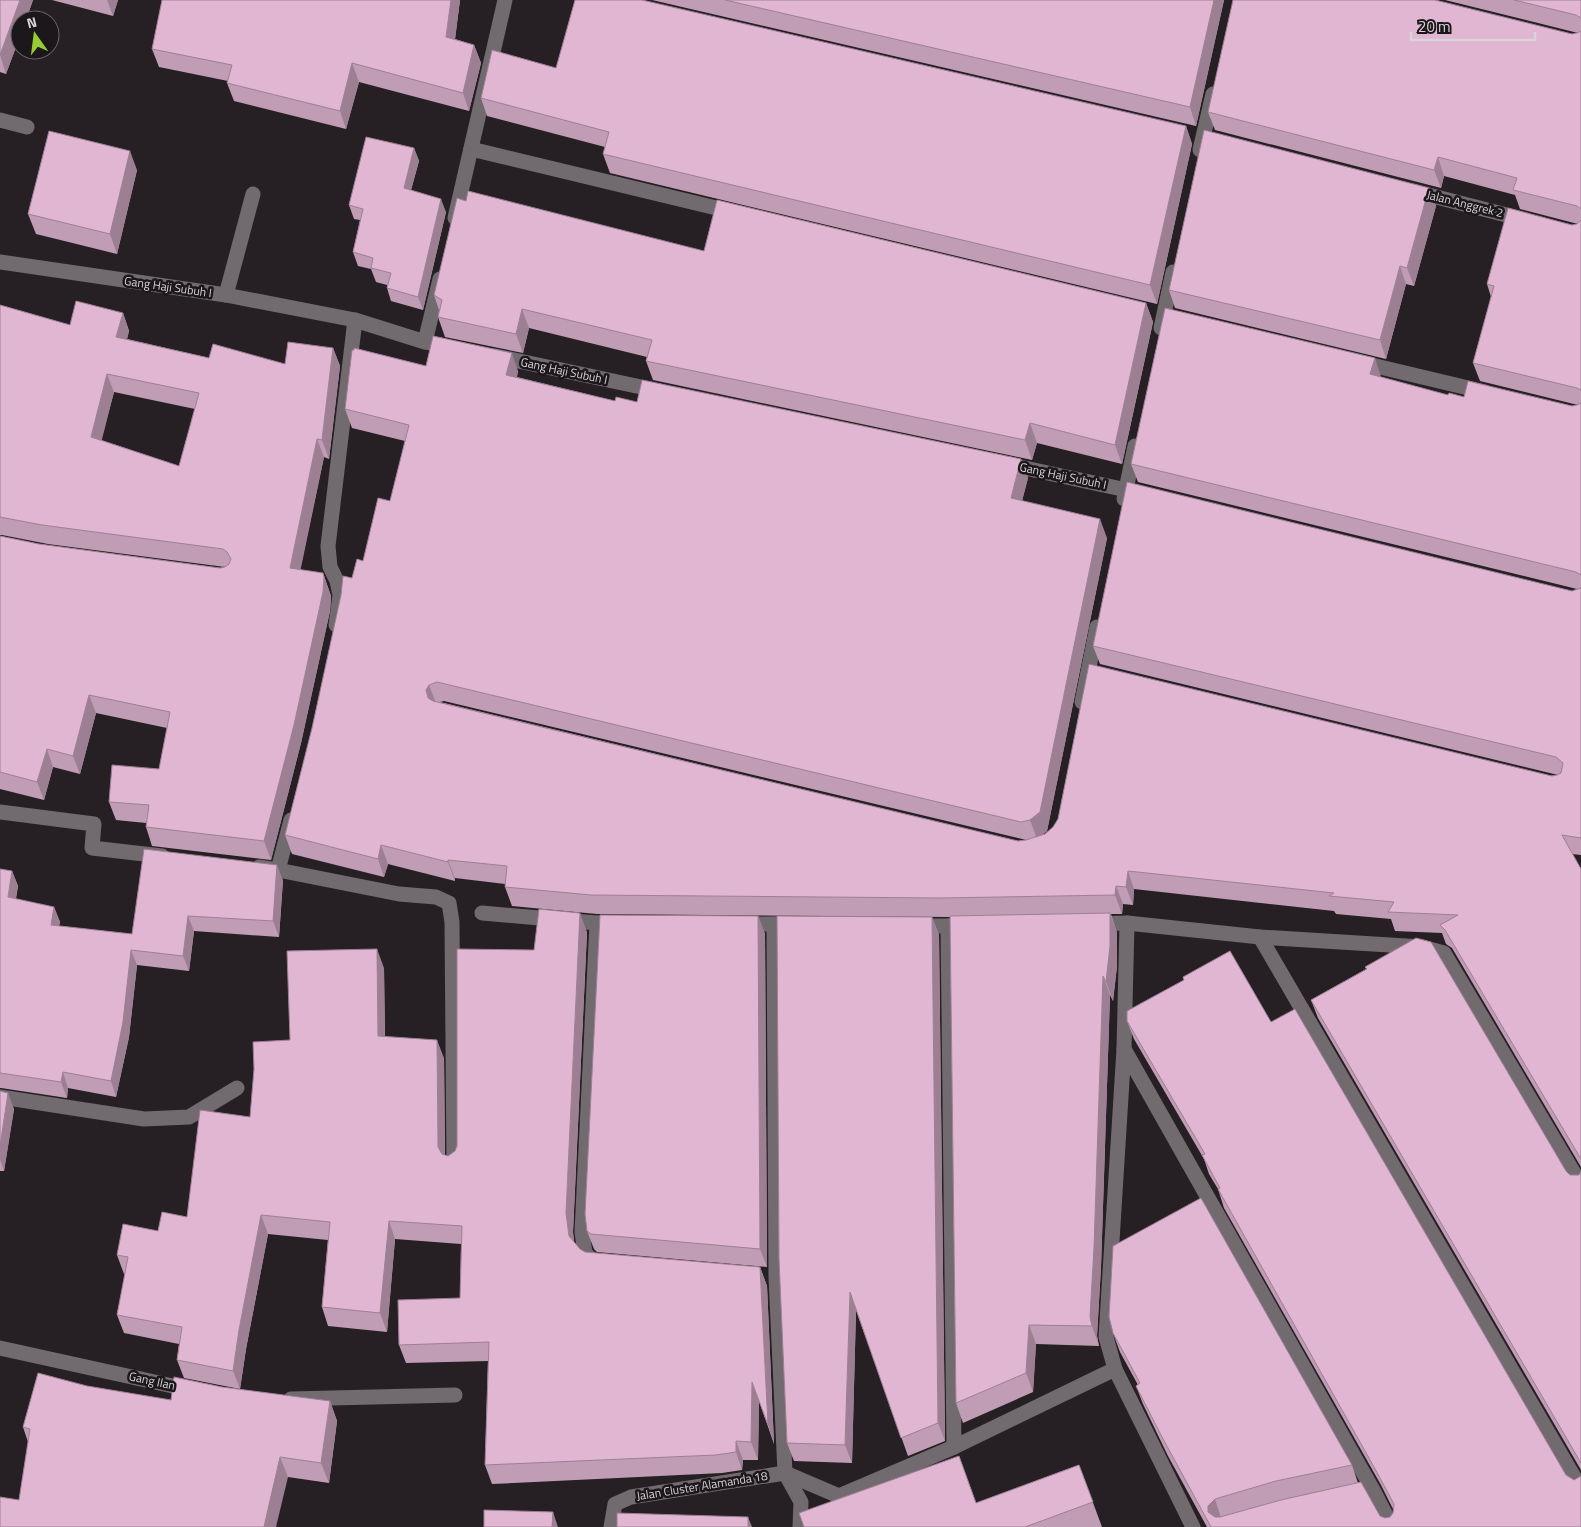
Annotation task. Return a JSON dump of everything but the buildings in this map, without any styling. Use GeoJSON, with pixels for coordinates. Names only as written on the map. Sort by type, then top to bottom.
{"type":"FeatureCollection","features":[{"type":"Feature","properties":{"kind":"street"},"geometry":{"type":"LineString","coordinates":[[450,236],[505,0]]}},
{"type":"Feature","properties":{"kind":"street"},"geometry":{"type":"LineString","coordinates":[[1197,165],[1215,82]]}},
{"type":"Feature","properties":{"kind":"street"},"geometry":{"type":"LineString","coordinates":[[0,120],[27,127]]}},
{"type":"Feature","properties":{"kind":"street"},"geometry":{"type":"LineString","coordinates":[[471,149],[750,216]]}},
{"type":"Feature","properties":{"kind":"street","name":"Jalan Anggrek 2"},"geometry":{"type":"LineString","coordinates":[[1402,188],[1543,224]]}},
{"type":"Feature","properties":{"kind":"street"},"geometry":{"type":"LineString","coordinates":[[226,295],[253,194]]}},
{"type":"Feature","properties":{"kind":"street"},"geometry":{"type":"LineString","coordinates":[[1157,345],[1176,259]]}},
{"type":"Feature","properties":{"kind":"street","name":"Gang Haji Subuh I"},"geometry":{"type":"LineString","coordinates":[[0,262],[226,295],[355,320],[426,342],[464,350]]}},
{"type":"Feature","properties":{"kind":"street"},"geometry":{"type":"LineString","coordinates":[[426,342],[444,265]]}},
{"type":"Feature","properties":{"kind":"street"},"geometry":{"type":"LineString","coordinates":[[332,641],[339,612],[340,595],[337,581],[330,567],[328,546],[355,320]]}},
{"type":"Feature","properties":{"kind":"street","name":"Gang Haji Subuh I"},"geometry":{"type":"LineString","coordinates":[[484,354],[678,395]]}},
{"type":"Feature","properties":{"kind":"street"},"geometry":{"type":"LineString","coordinates":[[1348,360],[1503,397]]}},
{"type":"Feature","properties":{"kind":"street"},"geometry":{"type":"LineString","coordinates":[[1120,518],[1138,432]]}},
{"type":"Feature","properties":{"kind":"street","name":"Gang Haji Subuh I"},"geometry":{"type":"LineString","coordinates":[[990,460],[1155,496]]}},
{"type":"Feature","properties":{"kind":"street"},"geometry":{"type":"LineString","coordinates":[[1078,719],[1100,613]]}},
{"type":"Feature","properties":{"kind":"street"},"geometry":{"type":"LineString","coordinates":[[1088,671],[1107,675]]}},
{"type":"Feature","properties":{"kind":"street"},"geometry":{"type":"LineString","coordinates":[[278,870],[295,803]]}},
{"type":"Feature","properties":{"kind":"street"},"geometry":{"type":"LineString","coordinates":[[0,812],[94,824],[92,848],[180,858]]}},
{"type":"Feature","properties":{"kind":"street"},"geometry":{"type":"LineString","coordinates":[[249,866],[399,894],[436,897],[449,904],[452,922],[454,1165]]}},
{"type":"Feature","properties":{"kind":"street"},"geometry":{"type":"LineString","coordinates":[[482,913],[597,923],[637,923]]}},
{"type":"Feature","properties":{"kind":"street"},"geometry":{"type":"LineString","coordinates":[[597,923],[582,1232],[585,1254],[593,1261],[613,1263]]}},
{"type":"Feature","properties":{"kind":"street"},"geometry":{"type":"LineString","coordinates":[[1127,923],[1124,1049],[1106,1337],[1115,1369],[1192,1527]]}},
{"type":"Feature","properties":{"kind":"street"},"geometry":{"type":"LineString","coordinates":[[1078,924],[1127,923],[1260,938],[1422,947],[1444,953],[1581,1185]]}},
{"type":"Feature","properties":{"kind":"street"},"geometry":{"type":"LineString","coordinates":[[725,924],[813,925]]}},
{"type":"Feature","properties":{"kind":"street"},"geometry":{"type":"LineString","coordinates":[[774,924],[776,1277],[785,1473],[800,1502],[800,1527]]}},
{"type":"Feature","properties":{"kind":"street"},"geometry":{"type":"LineString","coordinates":[[900,926],[988,925]]}},
{"type":"Feature","properties":{"kind":"street"},"geometry":{"type":"LineString","coordinates":[[948,926],[954,1447]]}},
{"type":"Feature","properties":{"kind":"street"},"geometry":{"type":"LineString","coordinates":[[1260,938],[1581,1490]]}},
{"type":"Feature","properties":{"kind":"street"},"geometry":{"type":"LineString","coordinates":[[1124,1049],[1368,1491],[1392,1527]]}},
{"type":"Feature","properties":{"kind":"street"},"geometry":{"type":"LineString","coordinates":[[0,1097],[144,1119],[189,1117],[237,1088]]}},
{"type":"Feature","properties":{"kind":"street"},"geometry":{"type":"LineString","coordinates":[[757,1276],[776,1277]]}},
{"type":"Feature","properties":{"kind":"street","name":"Gang Ilan"},"geometry":{"type":"LineString","coordinates":[[0,1348],[202,1392]]}},
{"type":"Feature","properties":{"kind":"street"},"geometry":{"type":"LineString","coordinates":[[785,1473],[839,1496],[954,1447],[1115,1369]]}},
{"type":"Feature","properties":{"kind":"street"},"geometry":{"type":"LineString","coordinates":[[279,1399],[455,1395]]}},
{"type":"Feature","properties":{"kind":"street","name":"Jalan Cluster Alamanda 18"},"geometry":{"type":"LineString","coordinates":[[610,1527],[615,1504],[631,1497],[785,1473]]}}]}
